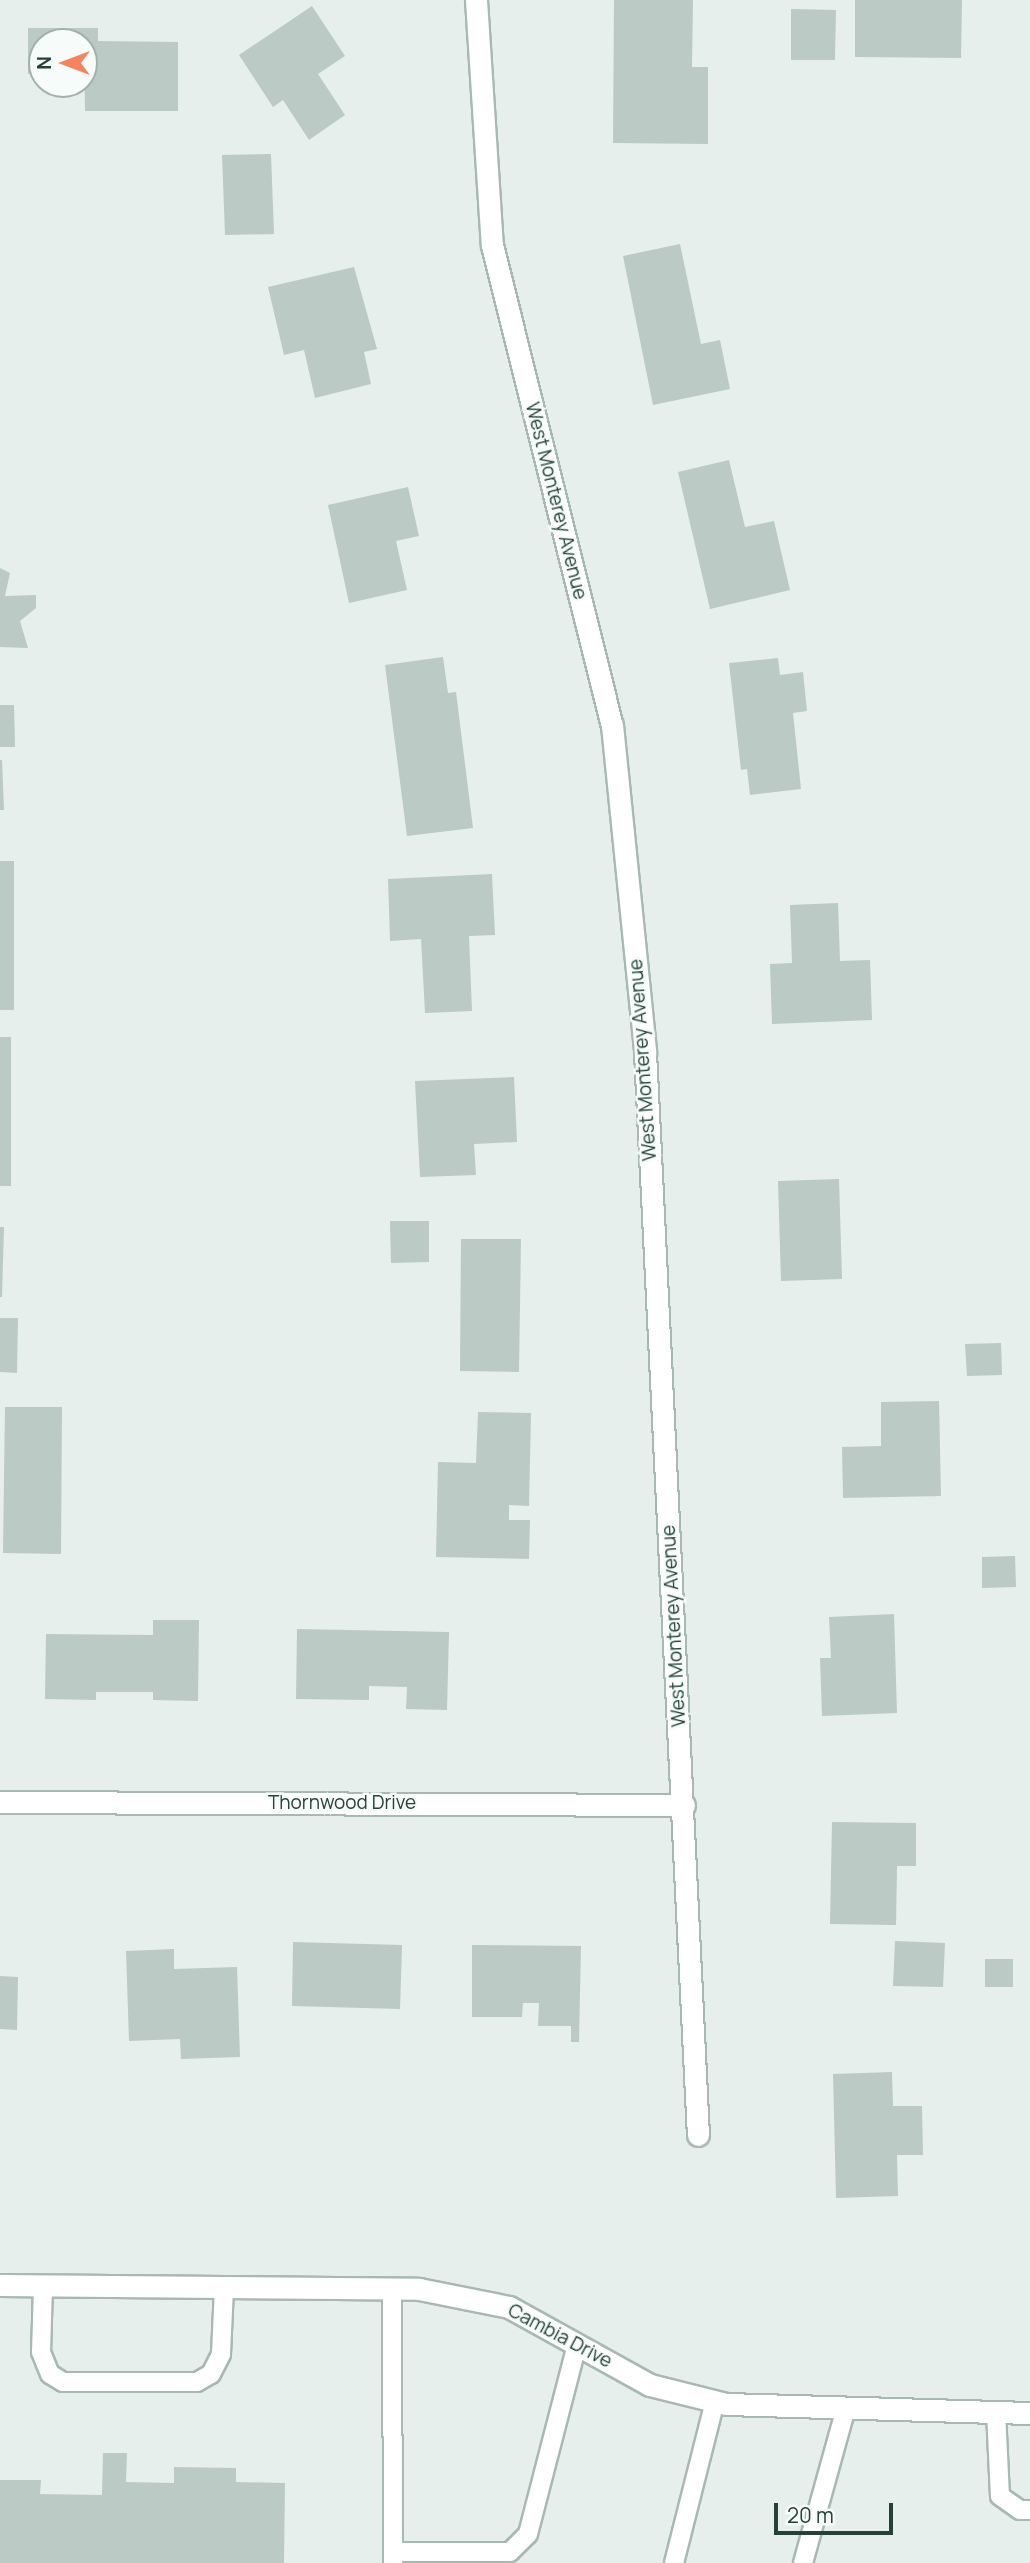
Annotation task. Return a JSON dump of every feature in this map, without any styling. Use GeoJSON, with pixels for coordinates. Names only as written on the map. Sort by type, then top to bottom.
{"type":"FeatureCollection","features":[{"type":"Feature","properties":{"kind":"street","name":"West Monterey Avenue"},"geometry":{"type":"LineString","coordinates":[[477,0],[492,244],[612,724],[645,1052],[684,1805],[698,2135]]}},
{"type":"Feature","properties":{"kind":"street","name":"Thornwood Drive"},"geometry":{"type":"LineString","coordinates":[[0,1802],[684,1805]]}},
{"type":"Feature","properties":{"kind":"street","name":"Cambia Drive"},"geometry":{"type":"LineString","coordinates":[[0,2286],[419,2289],[509,2307],[650,2385],[715,2401],[1030,2413]]}},
{"type":"Feature","properties":{"kind":"lane"},"geometry":{"type":"LineString","coordinates":[[43,2286],[41,2352],[50,2374],[63,2382],[197,2382],[211,2374],[221,2354],[224,2287]]}},
{"type":"Feature","properties":{"kind":"lane"},"geometry":{"type":"LineString","coordinates":[[392,2289],[393,2558],[510,2552],[528,2534],[577,2344]]}},
{"type":"Feature","properties":{"kind":"lane"},"geometry":{"type":"LineString","coordinates":[[674,2563],[715,2401]]}},
{"type":"Feature","properties":{"kind":"lane"},"geometry":{"type":"LineString","coordinates":[[803,2563],[846,2407]]}},
{"type":"Feature","properties":{"kind":"lane"},"geometry":{"type":"LineString","coordinates":[[996,2412],[1000,2496],[1020,2510],[1030,2510]]}},
{"type":"Feature","properties":{"kind":"building"},"geometry":{"type":"Polygon","coordinates":[[[614,0],[693,0],[692,67],[708,67],[708,144],[613,143],[614,0]]]}},
{"type":"Feature","properties":{"kind":"building"},"geometry":{"type":"Polygon","coordinates":[[[855,0],[962,0],[961,58],[855,57],[855,0]]]}},
{"type":"Feature","properties":{"kind":"building"},"geometry":{"type":"Polygon","coordinates":[[[312,6],[345,56],[318,74],[345,115],[309,140],[283,100],[273,107],[239,55],[312,6]]]}},
{"type":"Feature","properties":{"kind":"building"},"geometry":{"type":"Polygon","coordinates":[[[791,9],[836,10],[835,60],[791,60],[791,9]]]}},
{"type":"Feature","properties":{"kind":"building"},"geometry":{"type":"Polygon","coordinates":[[[98,41],[178,42],[178,111],[85,111],[85,98],[98,98],[98,41]]]}},
{"type":"Feature","properties":{"kind":"building"},"geometry":{"type":"Polygon","coordinates":[[[271,154],[274,234],[225,235],[222,155],[271,154]]]}},
{"type":"Feature","properties":{"kind":"building"},"geometry":{"type":"Polygon","coordinates":[[[680,244],[701,344],[720,340],[730,389],[653,405],[623,256],[680,244]]]}},
{"type":"Feature","properties":{"kind":"building"},"geometry":{"type":"Polygon","coordinates":[[[354,267],[377,349],[364,352],[371,384],[315,398],[304,350],[284,355],[268,287],[354,267]]]}},
{"type":"Feature","properties":{"kind":"building"},"geometry":{"type":"Polygon","coordinates":[[[729,460],[745,527],[774,521],[790,590],[710,609],[678,472],[729,460]]]}},
{"type":"Feature","properties":{"kind":"building"},"geometry":{"type":"Polygon","coordinates":[[[408,487],[419,536],[396,541],[407,590],[349,603],[328,505],[408,487]]]}},
{"type":"Feature","properties":{"kind":"building"},"geometry":{"type":"Polygon","coordinates":[[[0,568],[10,573],[5,596],[36,595],[36,608],[20,621],[28,648],[0,647],[0,568]]]}},
{"type":"Feature","properties":{"kind":"building"},"geometry":{"type":"Polygon","coordinates":[[[443,657],[448,693],[456,692],[473,828],[407,836],[385,665],[443,657]]]}},
{"type":"Feature","properties":{"kind":"building"},"geometry":{"type":"Polygon","coordinates":[[[778,658],[780,675],[803,672],[807,711],[793,713],[801,789],[750,795],[747,769],[741,770],[729,663],[778,658]]]}},
{"type":"Feature","properties":{"kind":"building"},"geometry":{"type":"Polygon","coordinates":[[[0,705],[14,705],[15,747],[0,747],[0,705]]]}},
{"type":"Feature","properties":{"kind":"building"},"geometry":{"type":"Polygon","coordinates":[[[2,760],[4,810],[0,810],[2,760]]]}},
{"type":"Feature","properties":{"kind":"building"},"geometry":{"type":"Polygon","coordinates":[[[0,861],[14,861],[14,1010],[0,1010],[0,861]]]}},
{"type":"Feature","properties":{"kind":"building"},"geometry":{"type":"Polygon","coordinates":[[[492,874],[495,935],[469,936],[472,1011],[425,1013],[421,939],[390,941],[388,879],[492,874]]]}},
{"type":"Feature","properties":{"kind":"building"},"geometry":{"type":"Polygon","coordinates":[[[838,903],[840,961],[870,960],[872,1020],[772,1024],[770,964],[792,963],[790,905],[838,903]]]}},
{"type":"Feature","properties":{"kind":"building"},"geometry":{"type":"Polygon","coordinates":[[[0,1037],[11,1037],[11,1186],[0,1186],[0,1037]]]}},
{"type":"Feature","properties":{"kind":"building"},"geometry":{"type":"Polygon","coordinates":[[[514,1077],[517,1142],[474,1144],[476,1175],[420,1177],[415,1081],[514,1077]]]}},
{"type":"Feature","properties":{"kind":"building"},"geometry":{"type":"Polygon","coordinates":[[[839,1179],[842,1279],[781,1281],[778,1181],[839,1179]]]}},
{"type":"Feature","properties":{"kind":"building"},"geometry":{"type":"Polygon","coordinates":[[[390,1221],[429,1221],[429,1262],[391,1263],[390,1221]]]}},
{"type":"Feature","properties":{"kind":"building"},"geometry":{"type":"Polygon","coordinates":[[[0,1227],[4,1227],[2,1297],[0,1297],[0,1227]]]}},
{"type":"Feature","properties":{"kind":"building"},"geometry":{"type":"Polygon","coordinates":[[[461,1239],[521,1239],[519,1372],[460,1371],[461,1239]]]}},
{"type":"Feature","properties":{"kind":"building"},"geometry":{"type":"Polygon","coordinates":[[[0,1318],[18,1318],[17,1373],[0,1372],[0,1318]]]}},
{"type":"Feature","properties":{"kind":"building"},"geometry":{"type":"Polygon","coordinates":[[[1001,1343],[1002,1375],[967,1376],[965,1344],[1001,1343]]]}},
{"type":"Feature","properties":{"kind":"building"},"geometry":{"type":"Polygon","coordinates":[[[939,1401],[941,1496],[843,1498],[842,1447],[881,1446],[881,1402],[939,1401]]]}},
{"type":"Feature","properties":{"kind":"building"},"geometry":{"type":"Polygon","coordinates":[[[5,1407],[62,1407],[61,1554],[3,1553],[5,1407]]]}},
{"type":"Feature","properties":{"kind":"building"},"geometry":{"type":"Polygon","coordinates":[[[478,1412],[531,1413],[529,1506],[509,1505],[509,1520],[530,1520],[529,1559],[436,1557],[438,1462],[476,1463],[478,1412]]]}},
{"type":"Feature","properties":{"kind":"building"},"geometry":{"type":"Polygon","coordinates":[[[1015,1556],[1016,1587],[982,1588],[982,1557],[1015,1556]]]}},
{"type":"Feature","properties":{"kind":"building"},"geometry":{"type":"Polygon","coordinates":[[[894,1614],[897,1713],[822,1716],[820,1658],[831,1658],[829,1617],[894,1614]]]}},
{"type":"Feature","properties":{"kind":"building"},"geometry":{"type":"Polygon","coordinates":[[[153,1620],[199,1620],[198,1701],[153,1700],[153,1692],[96,1692],[96,1700],[45,1699],[46,1634],[153,1635],[153,1620]]]}},
{"type":"Feature","properties":{"kind":"building"},"geometry":{"type":"Polygon","coordinates":[[[297,1629],[449,1632],[447,1710],[406,1709],[407,1687],[369,1686],[369,1700],[296,1699],[297,1629]]]}},
{"type":"Feature","properties":{"kind":"building"},"geometry":{"type":"Polygon","coordinates":[[[832,1822],[916,1823],[916,1866],[897,1866],[896,1925],[830,1924],[832,1822]]]}},
{"type":"Feature","properties":{"kind":"building"},"geometry":{"type":"Polygon","coordinates":[[[895,1941],[945,1943],[943,1987],[893,1986],[895,1941]]]}},
{"type":"Feature","properties":{"kind":"building"},"geometry":{"type":"Polygon","coordinates":[[[293,1942],[402,1945],[400,2009],[292,2006],[293,1942]]]}},
{"type":"Feature","properties":{"kind":"building"},"geometry":{"type":"Polygon","coordinates":[[[472,1945],[581,1946],[579,2042],[571,2042],[571,2026],[538,2026],[539,2003],[523,2003],[522,2017],[472,2017],[472,1945]]]}},
{"type":"Feature","properties":{"kind":"building"},"geometry":{"type":"Polygon","coordinates":[[[174,1949],[174,1969],[237,1967],[240,2057],[181,2059],[180,2039],[129,2041],[126,1951],[174,1949]]]}},
{"type":"Feature","properties":{"kind":"building"},"geometry":{"type":"Polygon","coordinates":[[[985,1959],[1013,1959],[1013,1987],[985,1987],[985,1959]]]}},
{"type":"Feature","properties":{"kind":"building"},"geometry":{"type":"Polygon","coordinates":[[[0,1976],[18,1977],[17,2030],[0,2029],[0,1976]]]}},
{"type":"Feature","properties":{"kind":"building"},"geometry":{"type":"Polygon","coordinates":[[[892,2072],[893,2106],[922,2106],[923,2155],[897,2155],[898,2196],[836,2198],[833,2074],[892,2072]]]}},
{"type":"Feature","properties":{"kind":"building"},"geometry":{"type":"Polygon","coordinates":[[[103,2453],[127,2453],[126,2482],[174,2483],[174,2467],[236,2468],[236,2482],[285,2483],[284,2563],[0,2563],[0,2480],[41,2480],[40,2494],[102,2495],[103,2453]]]}}]}
